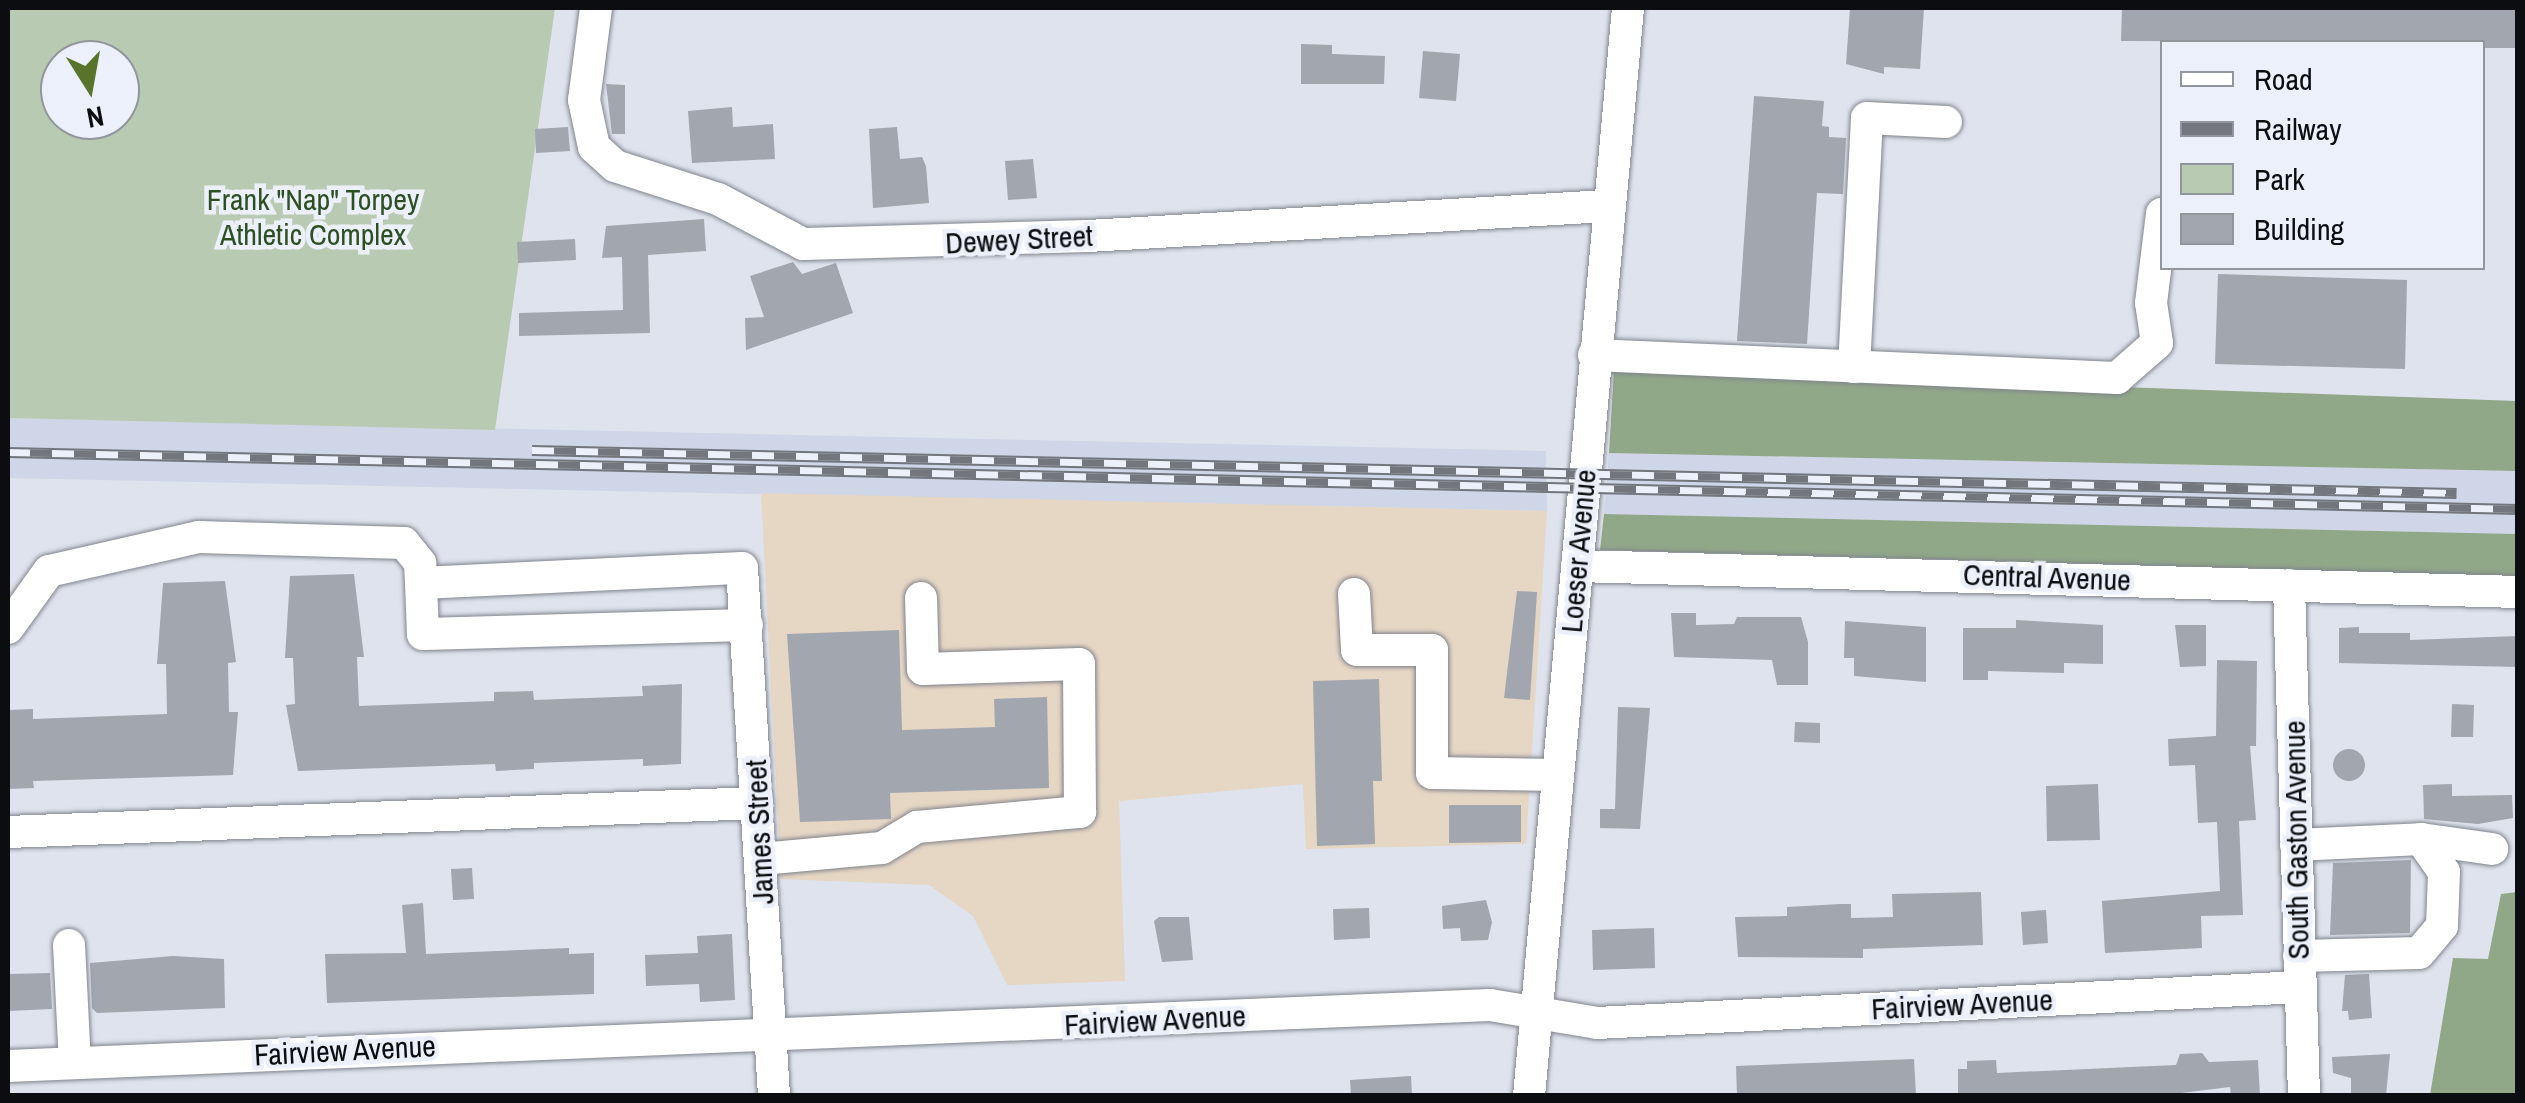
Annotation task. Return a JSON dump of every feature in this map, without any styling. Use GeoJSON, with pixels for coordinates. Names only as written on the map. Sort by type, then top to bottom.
{"type":"FeatureCollection","features":[{"type":"Feature","properties":{"kind":"street","name":"Dewey Street"},"geometry":{"type":"LineString","coordinates":[[596,8],[584,100],[594,147],[616,166],[718,198],[804,244],[1088,236],[1608,206]]}},
{"type":"Feature","properties":{"kind":"street","name":"Loeser Avenue"},"geometry":{"type":"LineString","coordinates":[[1529,1096],[1628,8]]}},
{"type":"Feature","properties":{"kind":"street"},"geometry":{"type":"LineString","coordinates":[[1854,367],[1867,118],[1946,122]]}},
{"type":"Feature","properties":{"kind":"street"},"geometry":{"type":"LineString","coordinates":[[1594,355],[2117,378],[2157,343],[2151,303],[2160,230]]}},
{"type":"Feature","properties":{"kind":"street"},"geometry":{"type":"LineString","coordinates":[[8,628],[49,571],[199,537],[404,544],[420,563],[422,634],[747,625]]}},
{"type":"Feature","properties":{"kind":"street","name":"Central Avenue"},"geometry":{"type":"LineString","coordinates":[[1577,566],[2518,592]]}},
{"type":"Feature","properties":{"kind":"street","name":"James Street"},"geometry":{"type":"LineString","coordinates":[[421,583],[742,568],[774,1096]]}},
{"type":"Feature","properties":{"kind":"street","name":"South Gaston Avenue"},"geometry":{"type":"LineString","coordinates":[[2289,585],[2304,1096]]}},
{"type":"Feature","properties":{"kind":"street"},"geometry":{"type":"LineString","coordinates":[[1354,594],[1357,650],[1432,650],[1432,773],[1558,775]]}},
{"type":"Feature","properties":{"kind":"street"},"geometry":{"type":"LineString","coordinates":[[761,858],[882,848],[917,827],[1080,812],[1080,664],[923,669],[921,598]]}},
{"type":"Feature","properties":{"kind":"street"},"geometry":{"type":"LineString","coordinates":[[8,832],[757,803]]}},
{"type":"Feature","properties":{"kind":"street"},"geometry":{"type":"LineString","coordinates":[[2296,845],[2421,839],[2492,848]]}},
{"type":"Feature","properties":{"kind":"street","name":"Fairview Avenue"},"geometry":{"type":"LineString","coordinates":[[8,1066],[1490,1005],[1597,1023],[2299,972],[2419,953],[2442,926],[2444,872],[2421,839]]}},
{"type":"Feature","properties":{"kind":"street"},"geometry":{"type":"LineString","coordinates":[[69,946],[76,1062]]}},
{"type":"Feature","properties":{"kind":"shaded area"},"geometry":{"type":"Polygon","coordinates":[[[8,418],[1546,451],[1547,511],[8,478],[8,418]]]}},
{"type":"Feature","properties":{"kind":"shaded area"},"geometry":{"type":"Polygon","coordinates":[[[1609,453],[2518,471],[2517,534],[1604,514],[1609,453]]]}},
{"type":"Feature","properties":{"kind":"shaded area"},"geometry":{"type":"Polygon","coordinates":[[[761,493],[1547,511],[1526,844],[1306,849],[1303,784],[1119,801],[1125,981],[1007,985],[973,916],[929,885],[781,879],[761,493]]]}},
{"type":"Feature","properties":{"kind":"green space","name":"Frank \"Nap\" Torpey Athletic Complex"},"geometry":{"type":"Polygon","coordinates":[[[8,8],[555,8],[495,430],[8,418],[8,8]]]}},
{"type":"Feature","properties":{"kind":"green space"},"geometry":{"type":"Polygon","coordinates":[[[1614,369],[2517,401],[2517,471],[1609,453],[1614,369]]]}},
{"type":"Feature","properties":{"kind":"green space"},"geometry":{"type":"Polygon","coordinates":[[[1604,514],[2517,534],[2518,576],[1600,550],[1604,514]]]}},
{"type":"Feature","properties":{"kind":"green space"},"geometry":{"type":"Polygon","coordinates":[[[2517,892],[2517,1095],[2430,1095],[2453,958],[2488,959],[2501,894],[2517,892]]]}},
{"type":"Feature","properties":{"kind":"building"},"geometry":{"type":"Polygon","coordinates":[[[1850,8],[1924,8],[1920,69],[1884,67],[1884,74],[1846,64],[1850,8]]]}},
{"type":"Feature","properties":{"kind":"building"},"geometry":{"type":"Polygon","coordinates":[[[2122,8],[2518,8],[2518,48],[2485,48],[2485,40],[2121,41],[2122,8]]]}},
{"type":"Feature","properties":{"kind":"building"},"geometry":{"type":"Polygon","coordinates":[[[1301,44],[1332,45],[1332,54],[1385,56],[1384,84],[1301,84],[1301,44]]]}},
{"type":"Feature","properties":{"kind":"building"},"geometry":{"type":"Polygon","coordinates":[[[1423,51],[1460,54],[1456,101],[1419,98],[1423,51]]]}},
{"type":"Feature","properties":{"kind":"building"},"geometry":{"type":"Polygon","coordinates":[[[606,84],[625,85],[625,134],[612,134],[606,84]]]}},
{"type":"Feature","properties":{"kind":"building"},"geometry":{"type":"Polygon","coordinates":[[[1754,96],[1824,101],[1822,126],[1829,127],[1829,137],[1846,138],[1843,194],[1817,193],[1807,344],[1737,341],[1754,96]]]}},
{"type":"Feature","properties":{"kind":"building"},"geometry":{"type":"Polygon","coordinates":[[[732,107],[733,127],[773,124],[775,159],[692,163],[688,111],[732,107]]]}},
{"type":"Feature","properties":{"kind":"building"},"geometry":{"type":"Polygon","coordinates":[[[568,127],[570,151],[536,153],[535,129],[568,127]]]}},
{"type":"Feature","properties":{"kind":"building"},"geometry":{"type":"Polygon","coordinates":[[[897,127],[900,159],[922,157],[926,166],[929,203],[873,208],[869,129],[897,127]]]}},
{"type":"Feature","properties":{"kind":"building"},"geometry":{"type":"Polygon","coordinates":[[[1033,159],[1037,198],[1008,200],[1005,161],[1033,159]]]}},
{"type":"Feature","properties":{"kind":"building"},"geometry":{"type":"Polygon","coordinates":[[[704,219],[706,251],[648,255],[650,333],[519,336],[519,313],[623,310],[622,257],[602,258],[606,226],[704,219]]]}},
{"type":"Feature","properties":{"kind":"building"},"geometry":{"type":"Polygon","coordinates":[[[575,239],[576,260],[518,263],[517,242],[575,239]]]}},
{"type":"Feature","properties":{"kind":"building"},"geometry":{"type":"Polygon","coordinates":[[[793,262],[802,274],[836,263],[853,313],[746,350],[745,318],[764,317],[750,276],[793,262]]]}},
{"type":"Feature","properties":{"kind":"building"},"geometry":{"type":"Polygon","coordinates":[[[2218,274],[2407,280],[2405,369],[2215,364],[2218,274]]]}},
{"type":"Feature","properties":{"kind":"building"},"geometry":{"type":"Polygon","coordinates":[[[354,574],[364,657],[357,657],[359,706],[494,701],[494,692],[533,691],[534,700],[643,696],[642,686],[682,684],[681,764],[643,766],[643,759],[534,763],[534,769],[496,771],[495,764],[298,771],[286,705],[295,704],[293,658],[285,658],[290,576],[354,574]]]}},
{"type":"Feature","properties":{"kind":"building"},"geometry":{"type":"Polygon","coordinates":[[[225,581],[236,662],[228,663],[229,712],[238,712],[233,775],[33,781],[34,788],[8,789],[8,710],[33,709],[33,719],[167,714],[166,664],[157,664],[163,583],[225,581]]]}},
{"type":"Feature","properties":{"kind":"building"},"geometry":{"type":"Polygon","coordinates":[[[1517,591],[1537,592],[1530,700],[1504,698],[1517,591]]]}},
{"type":"Feature","properties":{"kind":"building"},"geometry":{"type":"Polygon","coordinates":[[[1671,613],[1696,613],[1696,625],[1734,624],[1737,617],[1801,617],[1808,642],[1808,685],[1777,685],[1772,660],[1674,657],[1671,613]]]}},
{"type":"Feature","properties":{"kind":"building"},"geometry":{"type":"Polygon","coordinates":[[[2016,620],[2103,625],[2103,664],[2064,663],[2064,673],[1988,671],[1988,680],[1963,680],[1963,628],[2016,628],[2016,620]]]}},
{"type":"Feature","properties":{"kind":"building"},"geometry":{"type":"Polygon","coordinates":[[[1845,621],[1926,627],[1926,682],[1854,676],[1854,658],[1844,658],[1845,621]]]}},
{"type":"Feature","properties":{"kind":"building"},"geometry":{"type":"Polygon","coordinates":[[[2175,625],[2206,625],[2206,666],[2180,667],[2175,625]]]}},
{"type":"Feature","properties":{"kind":"building"},"geometry":{"type":"Polygon","coordinates":[[[2359,627],[2359,633],[2410,633],[2410,640],[2518,636],[2518,667],[2339,663],[2339,628],[2359,627]]]}},
{"type":"Feature","properties":{"kind":"building"},"geometry":{"type":"Polygon","coordinates":[[[899,630],[902,730],[995,727],[994,699],[1047,697],[1049,788],[890,793],[891,819],[800,822],[787,634],[899,630]]]}},
{"type":"Feature","properties":{"kind":"building"},"geometry":{"type":"Polygon","coordinates":[[[2217,660],[2257,661],[2256,746],[2250,746],[2256,820],[2239,821],[2243,915],[2201,916],[2202,948],[2105,953],[2102,901],[2220,891],[2217,822],[2198,823],[2195,765],[2169,766],[2168,739],[2216,736],[2217,660]]]}},
{"type":"Feature","properties":{"kind":"building"},"geometry":{"type":"Polygon","coordinates":[[[1379,679],[1382,781],[1373,781],[1375,844],[1317,846],[1313,681],[1379,679]]]}},
{"type":"Feature","properties":{"kind":"building"},"geometry":{"type":"Polygon","coordinates":[[[2452,704],[2474,705],[2473,737],[2451,737],[2452,704]]]}},
{"type":"Feature","properties":{"kind":"building"},"geometry":{"type":"Polygon","coordinates":[[[1618,707],[1650,708],[1640,829],[1600,828],[1600,809],[1615,809],[1618,707]]]}},
{"type":"Feature","properties":{"kind":"building"},"geometry":{"type":"Polygon","coordinates":[[[1795,722],[1820,723],[1820,743],[1794,742],[1795,722]]]}},
{"type":"Feature","properties":{"kind":"building"},"geometry":{"type":"Polygon","coordinates":[[[2349,749],[2361,753],[2365,765],[2361,777],[2349,781],[2337,777],[2333,765],[2337,753],[2349,749]]]}},
{"type":"Feature","properties":{"kind":"building"},"geometry":{"type":"Polygon","coordinates":[[[2098,784],[2100,840],[2047,841],[2046,786],[2098,784]]]}},
{"type":"Feature","properties":{"kind":"building"},"geometry":{"type":"Polygon","coordinates":[[[2452,784],[2452,796],[2512,795],[2513,818],[2478,824],[2424,819],[2423,785],[2452,784]]]}},
{"type":"Feature","properties":{"kind":"building"},"geometry":{"type":"Polygon","coordinates":[[[1449,805],[1521,805],[1521,842],[1449,843],[1449,805]]]}},
{"type":"Feature","properties":{"kind":"building"},"geometry":{"type":"Polygon","coordinates":[[[2411,860],[2410,933],[2330,935],[2333,863],[2411,860]]]}},
{"type":"Feature","properties":{"kind":"building"},"geometry":{"type":"Polygon","coordinates":[[[472,868],[474,899],[453,900],[451,869],[472,868]]]}},
{"type":"Feature","properties":{"kind":"building"},"geometry":{"type":"Polygon","coordinates":[[[1981,892],[1983,945],[1863,949],[1863,958],[1738,957],[1735,917],[1787,916],[1787,907],[1851,904],[1851,918],[1893,917],[1892,894],[1981,892]]]}},
{"type":"Feature","properties":{"kind":"building"},"geometry":{"type":"Polygon","coordinates":[[[1486,900],[1492,922],[1488,940],[1461,941],[1460,928],[1443,929],[1442,906],[1486,900]]]}},
{"type":"Feature","properties":{"kind":"building"},"geometry":{"type":"Polygon","coordinates":[[[423,903],[426,954],[569,948],[569,954],[594,953],[594,994],[327,1003],[325,954],[406,953],[402,905],[423,903]]]}},
{"type":"Feature","properties":{"kind":"building"},"geometry":{"type":"Polygon","coordinates":[[[1369,908],[1370,938],[1334,940],[1333,909],[1369,908]]]}},
{"type":"Feature","properties":{"kind":"building"},"geometry":{"type":"Polygon","coordinates":[[[2046,910],[2048,943],[2023,945],[2021,912],[2046,910]]]}},
{"type":"Feature","properties":{"kind":"building"},"geometry":{"type":"Polygon","coordinates":[[[1159,917],[1189,917],[1193,960],[1162,962],[1154,921],[1159,917]]]}},
{"type":"Feature","properties":{"kind":"building"},"geometry":{"type":"Polygon","coordinates":[[[1654,928],[1655,968],[1593,970],[1592,930],[1654,928]]]}},
{"type":"Feature","properties":{"kind":"building"},"geometry":{"type":"Polygon","coordinates":[[[732,934],[735,1000],[700,1002],[699,984],[646,986],[645,955],[698,953],[697,936],[732,934]]]}},
{"type":"Feature","properties":{"kind":"building"},"geometry":{"type":"Polygon","coordinates":[[[173,956],[224,959],[225,1008],[97,1013],[92,1008],[90,963],[173,956]]]}},
{"type":"Feature","properties":{"kind":"building"},"geometry":{"type":"Polygon","coordinates":[[[50,973],[52,1009],[8,1011],[8,974],[50,973]]]}},
{"type":"Feature","properties":{"kind":"building"},"geometry":{"type":"Polygon","coordinates":[[[2369,974],[2372,1018],[2349,1020],[2348,1011],[2342,1011],[2345,975],[2369,974]]]}},
{"type":"Feature","properties":{"kind":"building"},"geometry":{"type":"Polygon","coordinates":[[[2202,1053],[2209,1062],[2258,1060],[2260,1096],[2231,1096],[2230,1087],[2157,1096],[1958,1096],[1958,1069],[1967,1069],[1967,1061],[1996,1060],[1997,1073],[2176,1065],[2180,1054],[2202,1053]]]}},
{"type":"Feature","properties":{"kind":"building"},"geometry":{"type":"Polygon","coordinates":[[[2390,1054],[2386,1096],[2351,1096],[2351,1078],[2333,1073],[2332,1057],[2390,1054]]]}},
{"type":"Feature","properties":{"kind":"building"},"geometry":{"type":"Polygon","coordinates":[[[1914,1059],[1916,1096],[1737,1096],[1736,1066],[1914,1059]]]}},
{"type":"Feature","properties":{"kind":"building"},"geometry":{"type":"Polygon","coordinates":[[[1411,1076],[1412,1096],[1351,1096],[1350,1080],[1411,1076]]]}},
{"type":"Feature","properties":{"kind":"railway"},"geometry":{"type":"LineString","coordinates":[[532,450],[2457,493]]}},
{"type":"Feature","properties":{"kind":"railway"},"geometry":{"type":"LineString","coordinates":[[8,452],[2518,509]]}}]}
